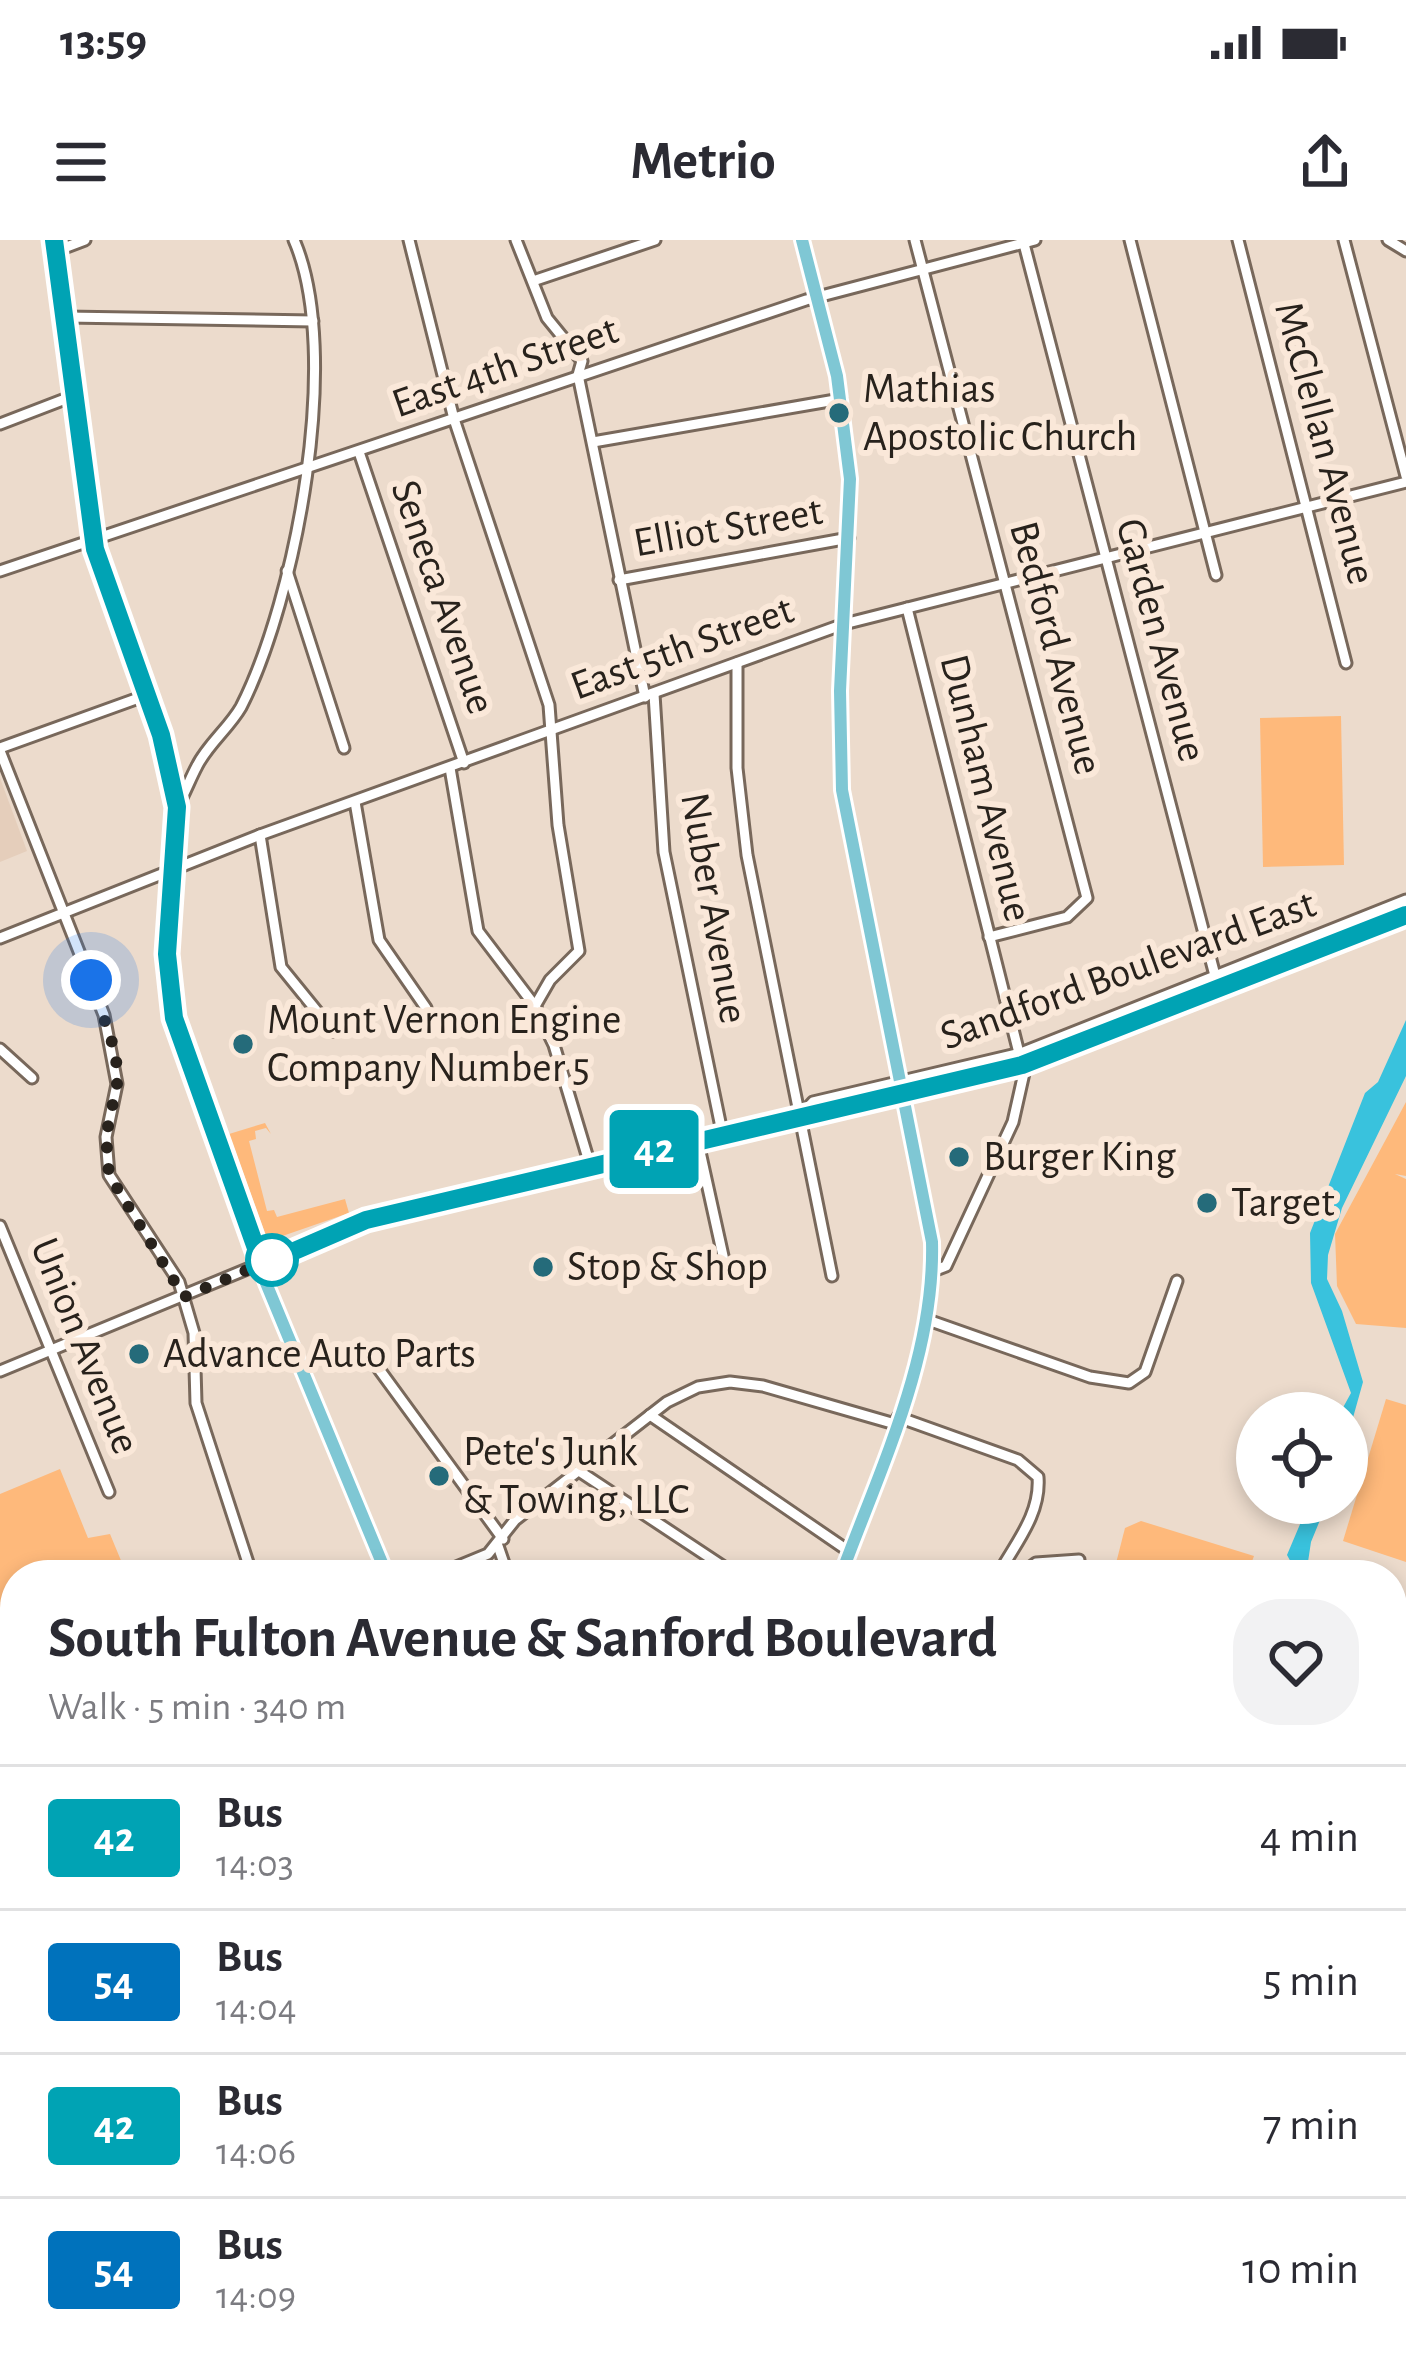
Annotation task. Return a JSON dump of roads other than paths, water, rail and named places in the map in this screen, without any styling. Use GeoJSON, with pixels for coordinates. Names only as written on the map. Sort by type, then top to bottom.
{"type":"FeatureCollection","features":[{"type":"Feature","properties":{"kind":"main road"},"geometry":{"type":"LineString","coordinates":[[802,240],[841,399],[849,538],[842,790],[930,1219],[933,1271],[928,1320],[847,1560]]}},
{"type":"Feature","properties":{"kind":"main road"},"geometry":{"type":"LineString","coordinates":[[55,245],[93,538],[147,695],[177,807],[167,954],[174,1018],[262,1265],[381,1560]]}},
{"type":"Feature","properties":{"kind":"street"},"geometry":{"type":"LineString","coordinates":[[55,245],[85,240]]}},
{"type":"Feature","properties":{"kind":"street"},"geometry":{"type":"LineString","coordinates":[[177,807],[196,766],[240,708],[287,571],[306,470],[313,321],[306,272],[294,240]]}},
{"type":"Feature","properties":{"kind":"street"},"geometry":{"type":"LineString","coordinates":[[410,240],[454,419],[535,658],[552,730],[558,825],[579,951],[535,1006]]}},
{"type":"Feature","properties":{"kind":"street","name":"Nuber Avenue"},"geometry":{"type":"LineString","coordinates":[[516,240],[547,318],[582,361],[578,375],[619,580],[649,695],[664,852],[722,1132]]}},
{"type":"Feature","properties":{"kind":"street"},"geometry":{"type":"LineString","coordinates":[[533,280],[655,240]]}},
{"type":"Feature","properties":{"kind":"street","name":"Bedford Avenue"},"geometry":{"type":"LineString","coordinates":[[915,240],[1087,898],[1067,917],[989,937]]}},
{"type":"Feature","properties":{"kind":"street"},"geometry":{"type":"LineString","coordinates":[[1130,240],[1216,575]]}},
{"type":"Feature","properties":{"kind":"street","name":"McClellan Avenue"},"geometry":{"type":"LineString","coordinates":[[1238,240],[1346,663]]}},
{"type":"Feature","properties":{"kind":"street"},"geometry":{"type":"LineString","coordinates":[[1344,240],[1406,479]]}},
{"type":"Feature","properties":{"kind":"street"},"geometry":{"type":"LineString","coordinates":[[1388,240],[1406,251]]}},
{"type":"Feature","properties":{"kind":"street","name":"East 4th Street"},"geometry":{"type":"LineString","coordinates":[[0,571],[818,297],[1027,241]]}},
{"type":"Feature","properties":{"kind":"street","name":"Garden Avenue"},"geometry":{"type":"LineString","coordinates":[[1027,241],[1217,982]]}},
{"type":"Feature","properties":{"kind":"street"},"geometry":{"type":"LineString","coordinates":[[66,317],[313,321]]}},
{"type":"Feature","properties":{"kind":"street"},"geometry":{"type":"LineString","coordinates":[[0,424],[74,396]]}},
{"type":"Feature","properties":{"kind":"street"},"geometry":{"type":"LineString","coordinates":[[593,442],[841,399]]}},
{"type":"Feature","properties":{"kind":"street","name":"Seneca Avenue"},"geometry":{"type":"LineString","coordinates":[[359,452],[464,763]]}},
{"type":"Feature","properties":{"kind":"street","name":"East 5th Street"},"geometry":{"type":"LineString","coordinates":[[0,938],[260,835],[844,623],[1406,479]]}},
{"type":"Feature","properties":{"kind":"street","name":"Elliot Street"},"geometry":{"type":"LineString","coordinates":[[619,580],[849,538]]}},
{"type":"Feature","properties":{"kind":"street"},"geometry":{"type":"LineString","coordinates":[[287,571],[344,748]]}},
{"type":"Feature","properties":{"kind":"street","name":"Dunham Avenue"},"geometry":{"type":"LineString","coordinates":[[907,608],[1022,1059]]}},
{"type":"Feature","properties":{"kind":"street"},"geometry":{"type":"LineString","coordinates":[[737,662],[736,768],[747,855],[803,1113],[832,1276]]}},
{"type":"Feature","properties":{"kind":"street"},"geometry":{"type":"LineString","coordinates":[[147,695],[0,749],[116,1054],[117,1084],[106,1136],[109,1175],[184,1297],[194,1333],[196,1403],[247,1560]]}},
{"type":"Feature","properties":{"kind":"street","name":"Seneca Avenue"},"geometry":{"type":"LineString","coordinates":[[450,768],[478,932],[535,1006],[554,1045],[590,1165]]}},
{"type":"Feature","properties":{"kind":"street"},"geometry":{"type":"LineString","coordinates":[[355,802],[377,929],[388,958],[426,1008]]}},
{"type":"Feature","properties":{"kind":"street"},"geometry":{"type":"LineString","coordinates":[[260,835],[280,967],[333,1031]]}},
{"type":"Feature","properties":{"kind":"street","name":"Sandford Boulevard East"},"geometry":{"type":"LineString","coordinates":[[0,1371],[366,1220],[803,1113],[813,1102],[903,1089],[1022,1059],[1406,900]]}},
{"type":"Feature","properties":{"kind":"street","name":"Sandford Boulevard East"},"geometry":{"type":"LineString","coordinates":[[1217,982],[1406,915]]}},
{"type":"Feature","properties":{"kind":"street"},"geometry":{"type":"LineString","coordinates":[[0,1049],[32,1078]]}},
{"type":"Feature","properties":{"kind":"street"},"geometry":{"type":"LineString","coordinates":[[933,1271],[946,1266],[1012,1123],[1022,1059]]}},
{"type":"Feature","properties":{"kind":"street"},"geometry":{"type":"LineString","coordinates":[[697,1138],[728,1274]]}},
{"type":"Feature","properties":{"kind":"street","name":"Union Avenue"},"geometry":{"type":"LineString","coordinates":[[0,1226],[110,1492]]}},
{"type":"Feature","properties":{"kind":"street"},"geometry":{"type":"LineString","coordinates":[[928,1320],[1090,1377],[1129,1383],[1145,1372],[1177,1281]]}},
{"type":"Feature","properties":{"kind":"street"},"geometry":{"type":"LineString","coordinates":[[374,1361],[500,1543],[504,1560]]}},
{"type":"Feature","properties":{"kind":"street"},"geometry":{"type":"LineString","coordinates":[[466,1560],[500,1543],[515,1520],[650,1415],[698,1387],[741,1382],[896,1421],[1030,1466],[1039,1490],[1009,1560]]}},
{"type":"Feature","properties":{"kind":"street"},"geometry":{"type":"LineString","coordinates":[[650,1415],[850,1552]]}},
{"type":"Feature","properties":{"kind":"street"},"geometry":{"type":"LineString","coordinates":[[579,1471],[713,1560]]}},
{"type":"Feature","properties":{"kind":"water"},"geometry":{"type":"Polygon","coordinates":[[[1406,1020],[1406,1076],[1342,1208],[1328,1255],[1327,1279],[1342,1311],[1363,1382],[1360,1392],[1351,1392],[1311,1283],[1310,1233],[1365,1093],[1378,1082],[1406,1020]]]}},
{"type":"Feature","properties":{"kind":"water"},"geometry":{"type":"Polygon","coordinates":[[[1300,1524],[1318,1524],[1308,1560],[1290,1560],[1287,1555],[1300,1524]]]}},
{"type":"Feature","properties":{"kind":"place","name":"Mathias Apostolic Church"},"geometry":{"type":"Point","coordinates":[839,413]}},
{"type":"Feature","properties":{"kind":"place","name":"Mount Vernon Engine Company Number 5"},"geometry":{"type":"Point","coordinates":[243,1044]}},
{"type":"Feature","properties":{"kind":"place","name":"Burger King"},"geometry":{"type":"Point","coordinates":[959,1157]}},
{"type":"Feature","properties":{"kind":"place","name":"Target"},"geometry":{"type":"Point","coordinates":[1207,1203]}},
{"type":"Feature","properties":{"kind":"place","name":"Stop & Shop"},"geometry":{"type":"Point","coordinates":[543,1267]}},
{"type":"Feature","properties":{"kind":"place","name":"Advance Auto Parts"},"geometry":{"type":"Point","coordinates":[139,1354]}},
{"type":"Feature","properties":{"kind":"place","name":"Pete's Junk & Towing, LLC"},"geometry":{"type":"Point","coordinates":[439,1476]}}]}
